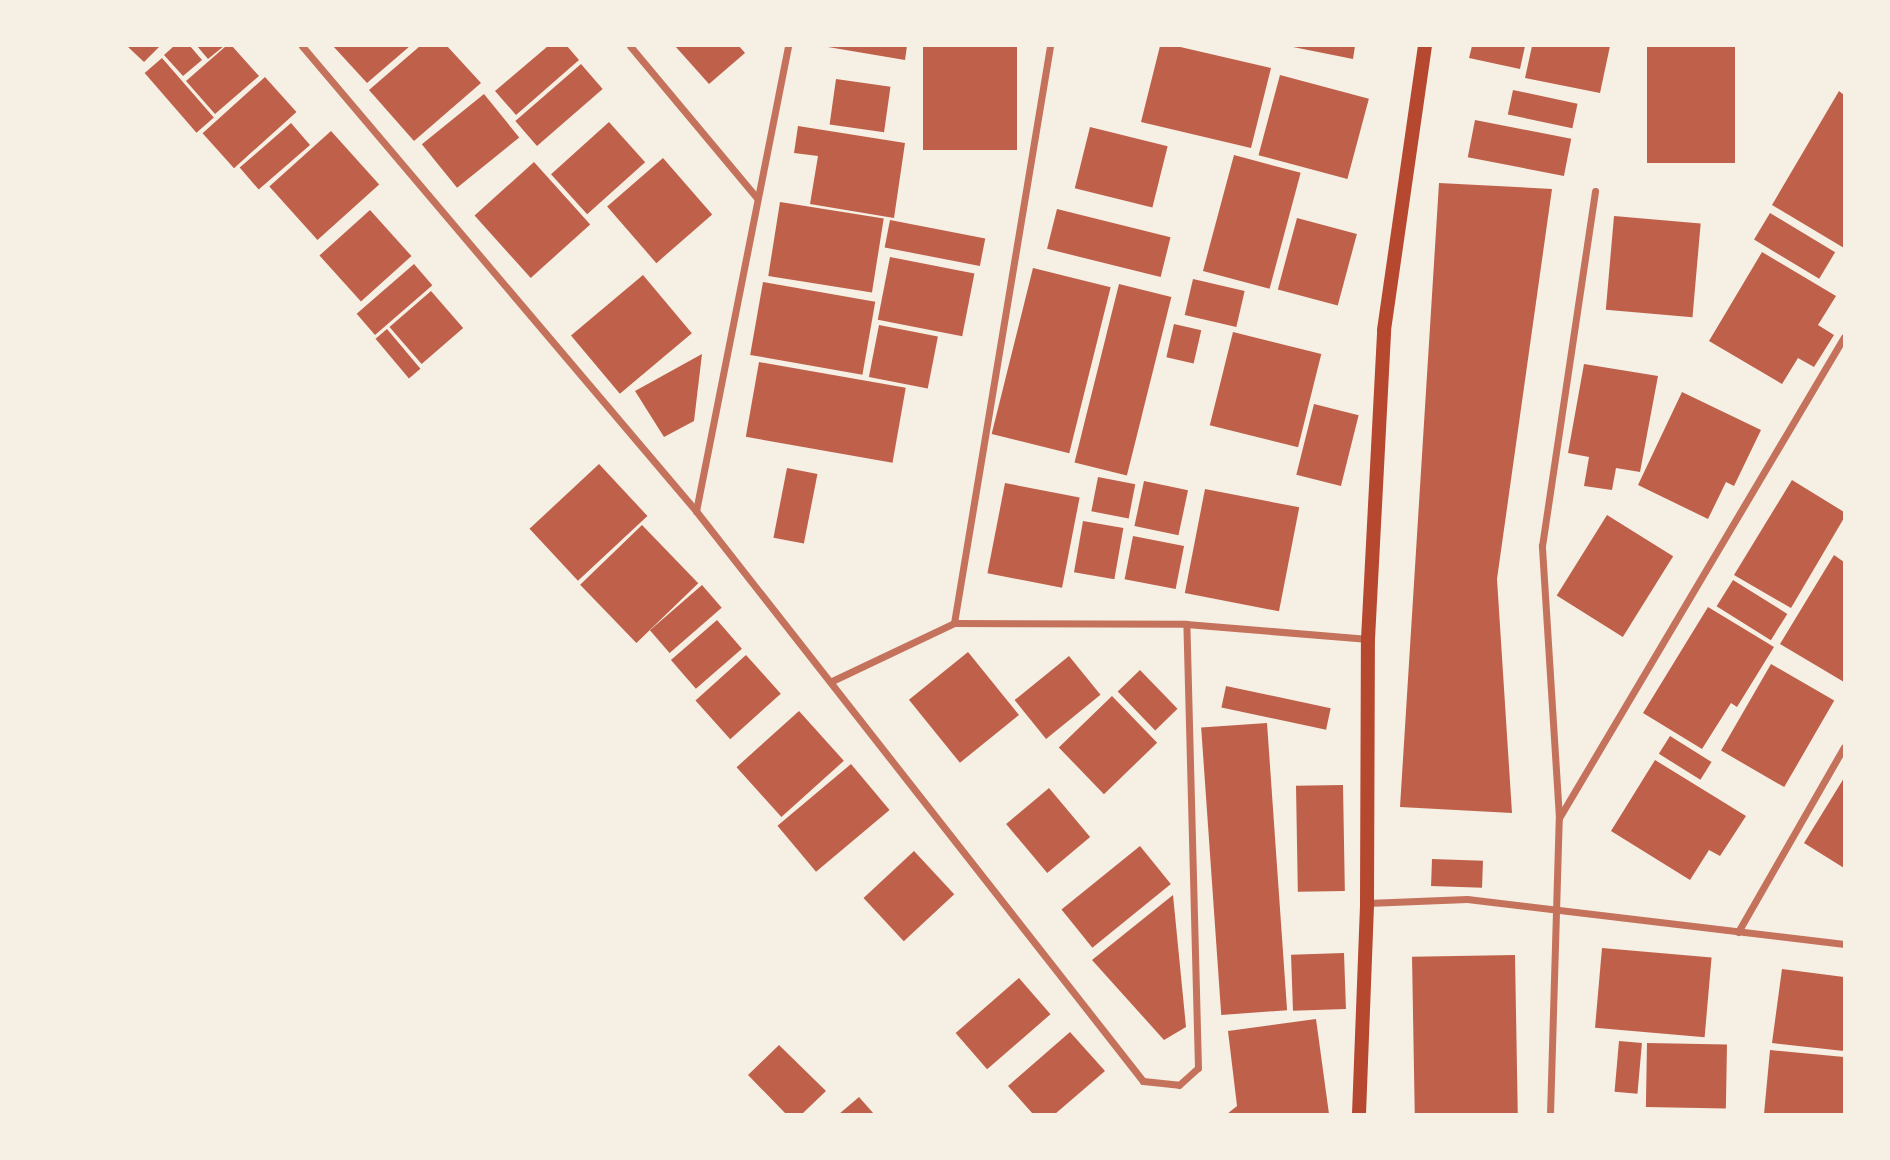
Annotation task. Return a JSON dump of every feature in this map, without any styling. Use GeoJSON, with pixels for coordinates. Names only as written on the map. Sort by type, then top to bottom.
{"type":"FeatureCollection","features":[{"type":"Feature","properties":{"kind":"main road"},"geometry":{"type":"LineString","coordinates":[[1359,1115],[1367,903],[1368,639],[1384,330],[1425,46]]}},
{"type":"Feature","properties":{"kind":"street"},"geometry":{"type":"LineString","coordinates":[[302,46],[696,511],[832,681],[1143,1081],[1179,1084],[1198,1068],[1186,624]]}},
{"type":"Feature","properties":{"kind":"street"},"geometry":{"type":"LineString","coordinates":[[630,46],[757,198]]}},
{"type":"Feature","properties":{"kind":"street"},"geometry":{"type":"LineString","coordinates":[[696,511],[788,46]]}},
{"type":"Feature","properties":{"kind":"street"},"geometry":{"type":"LineString","coordinates":[[954,623],[1050,46]]}},
{"type":"Feature","properties":{"kind":"street"},"geometry":{"type":"LineString","coordinates":[[1550,1115],[1559,818],[1542,546],[1595,191]]}},
{"type":"Feature","properties":{"kind":"street"},"geometry":{"type":"LineString","coordinates":[[1559,818],[1844,337]]}},
{"type":"Feature","properties":{"kind":"street"},"geometry":{"type":"LineString","coordinates":[[832,681],[954,623],[1186,624],[1368,639]]}},
{"type":"Feature","properties":{"kind":"street"},"geometry":{"type":"LineString","coordinates":[[1738,932],[1844,747]]}},
{"type":"Feature","properties":{"kind":"street"},"geometry":{"type":"LineString","coordinates":[[1367,903],[1467,899],[1844,944]]}},
{"type":"Feature","properties":{"kind":"building"},"geometry":{"type":"Polygon","coordinates":[[[127,46],[160,46],[144,62],[127,46]]]}},
{"type":"Feature","properties":{"kind":"building"},"geometry":{"type":"Polygon","coordinates":[[[174,46],[190,46],[202,60],[183,76],[164,55],[174,46]]]}},
{"type":"Feature","properties":{"kind":"building"},"geometry":{"type":"Polygon","coordinates":[[[197,46],[224,46],[208,59],[197,46]]]}},
{"type":"Feature","properties":{"kind":"building"},"geometry":{"type":"Polygon","coordinates":[[[226,46],[232,46],[259,76],[215,114],[186,81],[226,46]]]}},
{"type":"Feature","properties":{"kind":"building"},"geometry":{"type":"Polygon","coordinates":[[[333,46],[410,46],[367,83],[333,46]]]}},
{"type":"Feature","properties":{"kind":"building"},"geometry":{"type":"Polygon","coordinates":[[[420,46],[447,46],[481,83],[414,141],[369,90],[420,46]]]}},
{"type":"Feature","properties":{"kind":"building"},"geometry":{"type":"Polygon","coordinates":[[[548,46],[567,46],[579,60],[516,115],[495,91],[548,46]]]}},
{"type":"Feature","properties":{"kind":"building"},"geometry":{"type":"Polygon","coordinates":[[[675,46],[739,46],[745,53],[709,84],[675,46]]]}},
{"type":"Feature","properties":{"kind":"building"},"geometry":{"type":"Polygon","coordinates":[[[822,46],[907,46],[905,60],[822,46]]]}},
{"type":"Feature","properties":{"kind":"building"},"geometry":{"type":"Polygon","coordinates":[[[923,46],[1017,46],[1017,150],[923,150],[923,46]]]}},
{"type":"Feature","properties":{"kind":"building"},"geometry":{"type":"Polygon","coordinates":[[[1160,46],[1176,46],[1271,68],[1251,148],[1141,122],[1160,46]]]}},
{"type":"Feature","properties":{"kind":"building"},"geometry":{"type":"Polygon","coordinates":[[[1288,46],[1355,46],[1353,59],[1288,46]]]}},
{"type":"Feature","properties":{"kind":"building"},"geometry":{"type":"Polygon","coordinates":[[[1472,46],[1525,46],[1520,69],[1469,58],[1472,46]]]}},
{"type":"Feature","properties":{"kind":"building"},"geometry":{"type":"Polygon","coordinates":[[[1532,46],[1610,46],[1600,93],[1525,78],[1532,46]]]}},
{"type":"Feature","properties":{"kind":"building"},"geometry":{"type":"Polygon","coordinates":[[[1647,46],[1735,46],[1735,163],[1647,163],[1647,46]]]}},
{"type":"Feature","properties":{"kind":"building"},"geometry":{"type":"Polygon","coordinates":[[[162,58],[214,118],[196,133],[145,73],[162,58]]]}},
{"type":"Feature","properties":{"kind":"building"},"geometry":{"type":"Polygon","coordinates":[[[581,64],[603,89],[537,146],[515,121],[581,64]]]}},
{"type":"Feature","properties":{"kind":"building"},"geometry":{"type":"Polygon","coordinates":[[[1280,75],[1369,99],[1347,179],[1259,155],[1280,75]]]}},
{"type":"Feature","properties":{"kind":"building"},"geometry":{"type":"Polygon","coordinates":[[[265,77],[296,112],[234,168],[203,133],[265,77]]]}},
{"type":"Feature","properties":{"kind":"building"},"geometry":{"type":"Polygon","coordinates":[[[836,79],[890,87],[884,132],[830,125],[836,79]]]}},
{"type":"Feature","properties":{"kind":"building"},"geometry":{"type":"Polygon","coordinates":[[[1513,90],[1578,104],[1572,128],[1508,114],[1513,90]]]}},
{"type":"Feature","properties":{"kind":"building"},"geometry":{"type":"Polygon","coordinates":[[[1839,91],[1844,95],[1844,248],[1772,205],[1839,91]]]}},
{"type":"Feature","properties":{"kind":"building"},"geometry":{"type":"Polygon","coordinates":[[[484,94],[519,138],[457,188],[422,144],[484,94]]]}},
{"type":"Feature","properties":{"kind":"building"},"geometry":{"type":"Polygon","coordinates":[[[1475,120],[1571,139],[1564,176],[1468,157],[1475,120]]]}},
{"type":"Feature","properties":{"kind":"building"},"geometry":{"type":"Polygon","coordinates":[[[609,122],[645,162],[587,214],[551,174],[609,122]]]}},
{"type":"Feature","properties":{"kind":"building"},"geometry":{"type":"Polygon","coordinates":[[[291,123],[310,145],[259,189],[240,168],[291,123]]]}},
{"type":"Feature","properties":{"kind":"building"},"geometry":{"type":"Polygon","coordinates":[[[798,126],[905,143],[894,218],[810,204],[818,156],[794,153],[798,126]]]}},
{"type":"Feature","properties":{"kind":"building"},"geometry":{"type":"Polygon","coordinates":[[[1090,127],[1168,146],[1152,207],[1075,188],[1090,127]]]}},
{"type":"Feature","properties":{"kind":"building"},"geometry":{"type":"Polygon","coordinates":[[[331,131],[379,185],[317,240],[269,187],[331,131]]]}},
{"type":"Feature","properties":{"kind":"building"},"geometry":{"type":"Polygon","coordinates":[[[1234,155],[1301,173],[1270,289],[1203,271],[1234,155]]]}},
{"type":"Feature","properties":{"kind":"building"},"geometry":{"type":"Polygon","coordinates":[[[663,158],[712,215],[656,263],[607,207],[663,158]]]}},
{"type":"Feature","properties":{"kind":"building"},"geometry":{"type":"Polygon","coordinates":[[[534,162],[590,224],[531,278],[475,216],[534,162]]]}},
{"type":"Feature","properties":{"kind":"building"},"geometry":{"type":"Polygon","coordinates":[[[1439,183],[1552,189],[1497,579],[1512,813],[1400,807],[1439,183]]]}},
{"type":"Feature","properties":{"kind":"building"},"geometry":{"type":"Polygon","coordinates":[[[780,202],[884,218],[872,293],[768,276],[780,202]]]}},
{"type":"Feature","properties":{"kind":"building"},"geometry":{"type":"Polygon","coordinates":[[[1057,209],[1171,237],[1161,277],[1047,249],[1057,209]]]}},
{"type":"Feature","properties":{"kind":"building"},"geometry":{"type":"Polygon","coordinates":[[[370,210],[411,256],[361,302],[319,256],[370,210]]]}},
{"type":"Feature","properties":{"kind":"building"},"geometry":{"type":"Polygon","coordinates":[[[1770,213],[1835,252],[1819,279],[1754,240],[1770,213]]]}},
{"type":"Feature","properties":{"kind":"building"},"geometry":{"type":"Polygon","coordinates":[[[1614,216],[1701,224],[1692,317],[1606,310],[1614,216]]]}},
{"type":"Feature","properties":{"kind":"building"},"geometry":{"type":"Polygon","coordinates":[[[1297,218],[1357,234],[1338,306],[1278,289],[1297,218]]]}},
{"type":"Feature","properties":{"kind":"building"},"geometry":{"type":"Polygon","coordinates":[[[890,220],[985,239],[980,266],[885,247],[890,220]]]}},
{"type":"Feature","properties":{"kind":"building"},"geometry":{"type":"Polygon","coordinates":[[[1762,252],[1836,296],[1818,325],[1834,335],[1814,367],[1798,358],[1782,384],[1709,341],[1762,252]]]}},
{"type":"Feature","properties":{"kind":"building"},"geometry":{"type":"Polygon","coordinates":[[[890,257],[974,273],[962,336],[878,320],[890,257]]]}},
{"type":"Feature","properties":{"kind":"building"},"geometry":{"type":"Polygon","coordinates":[[[414,264],[432,285],[375,335],[357,314],[414,264]]]}},
{"type":"Feature","properties":{"kind":"building"},"geometry":{"type":"Polygon","coordinates":[[[1033,268],[1111,287],[1069,453],[992,434],[1033,268]]]}},
{"type":"Feature","properties":{"kind":"building"},"geometry":{"type":"Polygon","coordinates":[[[643,275],[692,333],[620,394],[571,335],[643,275]]]}},
{"type":"Feature","properties":{"kind":"building"},"geometry":{"type":"Polygon","coordinates":[[[1193,279],[1245,291],[1236,327],[1185,315],[1193,279]]]}},
{"type":"Feature","properties":{"kind":"building"},"geometry":{"type":"Polygon","coordinates":[[[763,282],[875,302],[862,375],[750,355],[763,282]]]}},
{"type":"Feature","properties":{"kind":"building"},"geometry":{"type":"Polygon","coordinates":[[[1119,284],[1171,297],[1127,476],[1074,463],[1119,284]]]}},
{"type":"Feature","properties":{"kind":"building"},"geometry":{"type":"Polygon","coordinates":[[[431,291],[463,328],[422,364],[389,327],[431,291]]]}},
{"type":"Feature","properties":{"kind":"building"},"geometry":{"type":"Polygon","coordinates":[[[1174,324],[1201,330],[1194,363],[1166,357],[1174,324]]]}},
{"type":"Feature","properties":{"kind":"building"},"geometry":{"type":"Polygon","coordinates":[[[879,325],[938,336],[928,388],[869,377],[879,325]]]}},
{"type":"Feature","properties":{"kind":"building"},"geometry":{"type":"Polygon","coordinates":[[[387,329],[420,369],[409,378],[376,339],[387,329]]]}},
{"type":"Feature","properties":{"kind":"building"},"geometry":{"type":"Polygon","coordinates":[[[1233,332],[1321,354],[1298,447],[1210,425],[1233,332]]]}},
{"type":"Feature","properties":{"kind":"building"},"geometry":{"type":"Polygon","coordinates":[[[702,354],[694,421],[664,437],[635,391],[702,354]]]}},
{"type":"Feature","properties":{"kind":"building"},"geometry":{"type":"Polygon","coordinates":[[[759,362],[906,388],[893,463],[746,437],[759,362]]]}},
{"type":"Feature","properties":{"kind":"building"},"geometry":{"type":"Polygon","coordinates":[[[1584,364],[1658,376],[1640,472],[1616,468],[1612,490],[1584,486],[1589,457],[1568,453],[1584,364]]]}},
{"type":"Feature","properties":{"kind":"building"},"geometry":{"type":"Polygon","coordinates":[[[1682,392],[1761,430],[1734,486],[1726,482],[1708,519],[1638,485],[1682,392]]]}},
{"type":"Feature","properties":{"kind":"building"},"geometry":{"type":"Polygon","coordinates":[[[1314,404],[1359,415],[1341,486],[1296,475],[1314,404]]]}},
{"type":"Feature","properties":{"kind":"building"},"geometry":{"type":"Polygon","coordinates":[[[599,464],[647,516],[578,581],[530,529],[599,464]]]}},
{"type":"Feature","properties":{"kind":"building"},"geometry":{"type":"Polygon","coordinates":[[[787,468],[817,474],[804,544],[773,538],[787,468]]]}},
{"type":"Feature","properties":{"kind":"building"},"geometry":{"type":"Polygon","coordinates":[[[1098,477],[1135,484],[1129,519],[1091,511],[1098,477]]]}},
{"type":"Feature","properties":{"kind":"building"},"geometry":{"type":"Polygon","coordinates":[[[1792,480],[1844,512],[1844,518],[1791,608],[1734,575],[1792,480]]]}},
{"type":"Feature","properties":{"kind":"building"},"geometry":{"type":"Polygon","coordinates":[[[1144,481],[1188,490],[1178,535],[1134,526],[1144,481]]]}},
{"type":"Feature","properties":{"kind":"building"},"geometry":{"type":"Polygon","coordinates":[[[1005,483],[1080,498],[1062,588],[987,573],[1005,483]]]}},
{"type":"Feature","properties":{"kind":"building"},"geometry":{"type":"Polygon","coordinates":[[[1205,489],[1299,507],[1279,611],[1185,593],[1205,489]]]}},
{"type":"Feature","properties":{"kind":"building"},"geometry":{"type":"Polygon","coordinates":[[[1607,515],[1673,556],[1623,637],[1557,596],[1607,515]]]}},
{"type":"Feature","properties":{"kind":"building"},"geometry":{"type":"Polygon","coordinates":[[[1083,521],[1123,528],[1114,579],[1074,572],[1083,521]]]}},
{"type":"Feature","properties":{"kind":"building"},"geometry":{"type":"Polygon","coordinates":[[[642,525],[698,583],[636,643],[580,585],[642,525]]]}},
{"type":"Feature","properties":{"kind":"building"},"geometry":{"type":"Polygon","coordinates":[[[1133,536],[1184,546],[1176,589],[1125,579],[1133,536]]]}},
{"type":"Feature","properties":{"kind":"building"},"geometry":{"type":"Polygon","coordinates":[[[1834,555],[1844,562],[1844,682],[1780,644],[1834,555]]]}},
{"type":"Feature","properties":{"kind":"building"},"geometry":{"type":"Polygon","coordinates":[[[1733,580],[1787,614],[1771,640],[1717,606],[1733,580]]]}},
{"type":"Feature","properties":{"kind":"building"},"geometry":{"type":"Polygon","coordinates":[[[702,585],[722,608],[670,653],[650,630],[702,585]]]}},
{"type":"Feature","properties":{"kind":"building"},"geometry":{"type":"Polygon","coordinates":[[[1708,607],[1774,647],[1737,707],[1731,703],[1702,749],[1643,713],[1708,607]]]}},
{"type":"Feature","properties":{"kind":"building"},"geometry":{"type":"Polygon","coordinates":[[[717,620],[742,649],[696,689],[671,660],[717,620]]]}},
{"type":"Feature","properties":{"kind":"building"},"geometry":{"type":"Polygon","coordinates":[[[968,652],[1019,715],[960,763],[909,700],[968,652]]]}},
{"type":"Feature","properties":{"kind":"building"},"geometry":{"type":"Polygon","coordinates":[[[746,655],[781,694],[730,739],[695,701],[746,655]]]}},
{"type":"Feature","properties":{"kind":"building"},"geometry":{"type":"Polygon","coordinates":[[[1069,656],[1100,695],[1046,739],[1015,700],[1069,656]]]}},
{"type":"Feature","properties":{"kind":"building"},"geometry":{"type":"Polygon","coordinates":[[[1771,664],[1834,700],[1784,787],[1721,751],[1771,664]]]}},
{"type":"Feature","properties":{"kind":"building"},"geometry":{"type":"Polygon","coordinates":[[[1140,670],[1178,709],[1155,730],[1118,692],[1140,670]]]}},
{"type":"Feature","properties":{"kind":"building"},"geometry":{"type":"Polygon","coordinates":[[[1226,686],[1331,708],[1326,730],[1221,708],[1226,686]]]}},
{"type":"Feature","properties":{"kind":"building"},"geometry":{"type":"Polygon","coordinates":[[[1112,696],[1157,743],[1104,794],[1059,747],[1112,696]]]}},
{"type":"Feature","properties":{"kind":"building"},"geometry":{"type":"Polygon","coordinates":[[[799,711],[844,761],[781,817],[737,767],[799,711]]]}},
{"type":"Feature","properties":{"kind":"building"},"geometry":{"type":"Polygon","coordinates":[[[1267,723],[1287,1010],[1221,1015],[1201,728],[1267,723]]]}},
{"type":"Feature","properties":{"kind":"building"},"geometry":{"type":"Polygon","coordinates":[[[1670,736],[1712,762],[1700,780],[1659,754],[1670,736]]]}},
{"type":"Feature","properties":{"kind":"building"},"geometry":{"type":"Polygon","coordinates":[[[1655,760],[1746,816],[1720,856],[1709,850],[1690,880],[1611,831],[1655,760]]]}},
{"type":"Feature","properties":{"kind":"building"},"geometry":{"type":"Polygon","coordinates":[[[851,764],[890,810],[816,872],[777,826],[851,764]]]}},
{"type":"Feature","properties":{"kind":"building"},"geometry":{"type":"Polygon","coordinates":[[[1844,778],[1844,868],[1804,843],[1844,778]]]}},
{"type":"Feature","properties":{"kind":"building"},"geometry":{"type":"Polygon","coordinates":[[[1343,785],[1345,891],[1298,892],[1296,786],[1343,785]]]}},
{"type":"Feature","properties":{"kind":"building"},"geometry":{"type":"Polygon","coordinates":[[[1049,788],[1090,837],[1047,873],[1006,824],[1049,788]]]}},
{"type":"Feature","properties":{"kind":"building"},"geometry":{"type":"Polygon","coordinates":[[[1140,846],[1171,884],[1092,948],[1062,910],[1140,846]]]}},
{"type":"Feature","properties":{"kind":"building"},"geometry":{"type":"Polygon","coordinates":[[[914,851],[954,894],[904,941],[864,898],[914,851]]]}},
{"type":"Feature","properties":{"kind":"building"},"geometry":{"type":"Polygon","coordinates":[[[1432,859],[1483,861],[1482,888],[1431,886],[1432,859]]]}},
{"type":"Feature","properties":{"kind":"building"},"geometry":{"type":"Polygon","coordinates":[[[1173,895],[1186,1027],[1164,1040],[1092,960],[1173,895]]]}},
{"type":"Feature","properties":{"kind":"building"},"geometry":{"type":"Polygon","coordinates":[[[1602,948],[1712,958],[1705,1037],[1595,1028],[1602,948]]]}},
{"type":"Feature","properties":{"kind":"building"},"geometry":{"type":"Polygon","coordinates":[[[1344,953],[1346,1009],[1293,1011],[1291,955],[1344,953]]]}},
{"type":"Feature","properties":{"kind":"building"},"geometry":{"type":"Polygon","coordinates":[[[1515,955],[1518,1114],[1415,1114],[1412,957],[1515,955]]]}},
{"type":"Feature","properties":{"kind":"building"},"geometry":{"type":"Polygon","coordinates":[[[1782,969],[1844,977],[1844,1051],[1772,1043],[1782,969]]]}},
{"type":"Feature","properties":{"kind":"building"},"geometry":{"type":"Polygon","coordinates":[[[1019,978],[1050,1014],[987,1069],[956,1033],[1019,978]]]}},
{"type":"Feature","properties":{"kind":"building"},"geometry":{"type":"Polygon","coordinates":[[[1316,1019],[1329,1114],[1227,1114],[1237,1106],[1228,1031],[1316,1019]]]}},
{"type":"Feature","properties":{"kind":"building"},"geometry":{"type":"Polygon","coordinates":[[[1070,1032],[1105,1071],[1055,1114],[1033,1114],[1008,1086],[1070,1032]]]}},
{"type":"Feature","properties":{"kind":"building"},"geometry":{"type":"Polygon","coordinates":[[[1619,1041],[1642,1043],[1637,1094],[1615,1092],[1619,1041]]]}},
{"type":"Feature","properties":{"kind":"building"},"geometry":{"type":"Polygon","coordinates":[[[1647,1043],[1727,1044],[1726,1108],[1646,1107],[1647,1043]]]}},
{"type":"Feature","properties":{"kind":"building"},"geometry":{"type":"Polygon","coordinates":[[[779,1045],[826,1091],[802,1114],[786,1114],[748,1075],[779,1045]]]}},
{"type":"Feature","properties":{"kind":"building"},"geometry":{"type":"Polygon","coordinates":[[[1770,1050],[1844,1057],[1844,1114],[1764,1114],[1770,1050]]]}},
{"type":"Feature","properties":{"kind":"building"},"geometry":{"type":"Polygon","coordinates":[[[859,1097],[874,1114],[839,1114],[859,1097]]]}}]}
